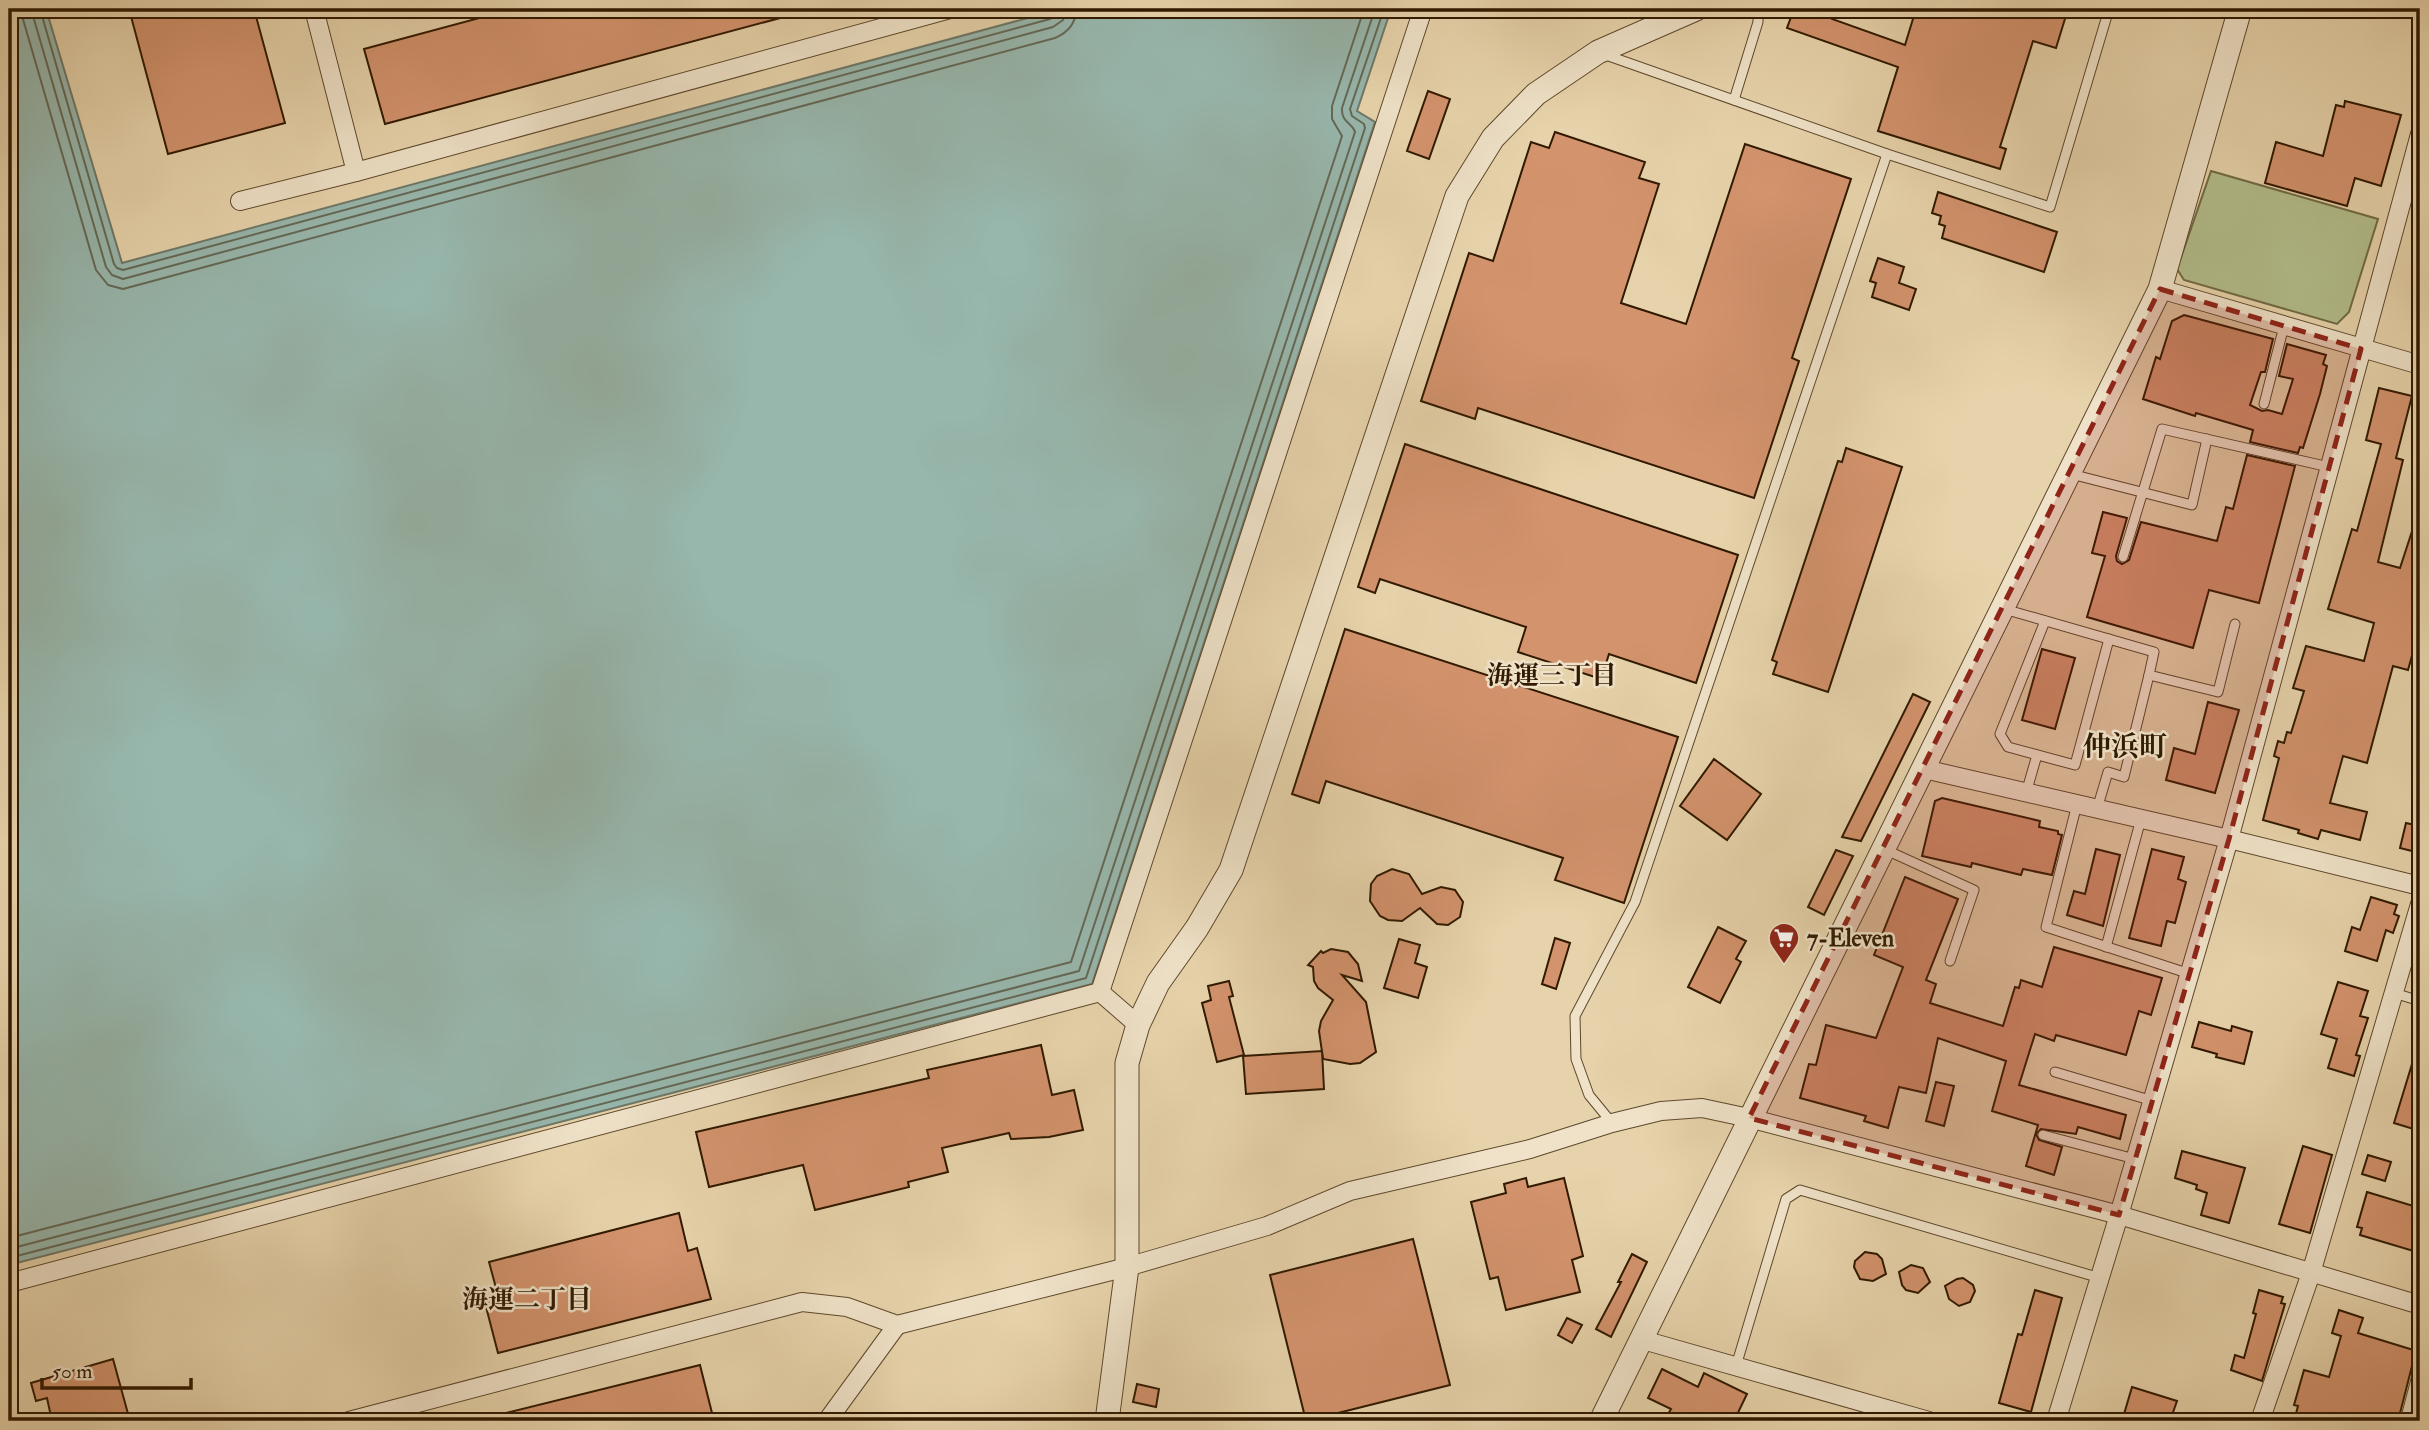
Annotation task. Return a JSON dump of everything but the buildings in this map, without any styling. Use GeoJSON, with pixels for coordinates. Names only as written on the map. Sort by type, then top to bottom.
{"type":"FeatureCollection","features":[{"type":"Feature","properties":{"kind":"street"},"geometry":{"type":"LineString","coordinates":[[314,9],[356,172]]}},
{"type":"Feature","properties":{"kind":"street"},"geometry":{"type":"LineString","coordinates":[[240,201],[356,172],[950,9]]}},
{"type":"Feature","properties":{"kind":"street"},"geometry":{"type":"LineString","coordinates":[[1100,992],[1423,9]]}},
{"type":"Feature","properties":{"kind":"street"},"geometry":{"type":"LineString","coordinates":[[1107,1421],[1127,1267],[1127,1063],[1138,1025],[1158,983],[1197,928],[1231,870],[1457,196],[1493,138],[1536,94],[1598,52],[1696,9]]}},
{"type":"Feature","properties":{"kind":"street"},"geometry":{"type":"LineString","coordinates":[[1601,1421],[2160,289],[2240,9]]}},
{"type":"Feature","properties":{"kind":"street"},"geometry":{"type":"LineString","coordinates":[[2056,1421],[2229,839],[2420,134]]}},
{"type":"Feature","properties":{"kind":"street"},"geometry":{"type":"LineString","coordinates":[[2160,289],[2420,365]]}},
{"type":"Feature","properties":{"kind":"street"},"geometry":{"type":"LineString","coordinates":[[1924,769],[2420,886]]}},
{"type":"Feature","properties":{"kind":"street"},"geometry":{"type":"LineString","coordinates":[[2260,1421],[2311,1273],[2420,904]]}},
{"type":"Feature","properties":{"kind":"street"},"geometry":{"type":"LineString","coordinates":[[1100,992],[1138,1025]]}},
{"type":"Feature","properties":{"kind":"street"},"geometry":{"type":"LineString","coordinates":[[9,1283],[1100,992]]}},
{"type":"Feature","properties":{"kind":"street"},"geometry":{"type":"LineString","coordinates":[[349,1421],[802,1302],[847,1307],[897,1325],[1127,1267],[1267,1226],[1350,1191],[1530,1149],[1612,1123],[1661,1111],[1702,1108],[2119,1215],[2420,1305]]}},
{"type":"Feature","properties":{"kind":"street"},"geometry":{"type":"LineString","coordinates":[[827,1421],[897,1325]]}},
{"type":"Feature","properties":{"kind":"street"},"geometry":{"type":"LineString","coordinates":[[1643,1340],[1930,1421]]}},
{"type":"Feature","properties":{"kind":"lane"},"geometry":{"type":"LineString","coordinates":[[1734,100],[1758,22],[1758,9]]}},
{"type":"Feature","properties":{"kind":"lane"},"geometry":{"type":"LineString","coordinates":[[1598,52],[1887,154],[2050,207],[2109,9]]}},
{"type":"Feature","properties":{"kind":"lane"},"geometry":{"type":"LineString","coordinates":[[1612,1123],[1589,1096],[1576,1059],[1575,1016],[1635,902],[1887,154]]}},
{"type":"Feature","properties":{"kind":"lane"},"geometry":{"type":"LineString","coordinates":[[2264,404],[2284,326]]}},
{"type":"Feature","properties":{"kind":"lane"},"geometry":{"type":"LineString","coordinates":[[2123,557],[2162,429],[2329,467]]}},
{"type":"Feature","properties":{"kind":"lane"},"geometry":{"type":"LineString","coordinates":[[2070,474],[2192,505],[2207,439]]}},
{"type":"Feature","properties":{"kind":"lane"},"geometry":{"type":"LineString","coordinates":[[2003,609],[2154,652],[2124,777],[2108,772],[2097,809]]}},
{"type":"Feature","properties":{"kind":"lane"},"geometry":{"type":"LineString","coordinates":[[2045,621],[2000,734],[2008,747],[2075,765],[2109,639]]}},
{"type":"Feature","properties":{"kind":"lane"},"geometry":{"type":"LineString","coordinates":[[2149,676],[2218,692],[2235,624]]}},
{"type":"Feature","properties":{"kind":"lane"},"geometry":{"type":"LineString","coordinates":[[2026,793],[2037,755]]}},
{"type":"Feature","properties":{"kind":"lane"},"geometry":{"type":"LineString","coordinates":[[2077,804],[2046,927],[2190,974]]}},
{"type":"Feature","properties":{"kind":"lane"},"geometry":{"type":"LineString","coordinates":[[2106,947],[2141,819]]}},
{"type":"Feature","properties":{"kind":"lane"},"geometry":{"type":"LineString","coordinates":[[1884,849],[1974,890],[1950,961]]}},
{"type":"Feature","properties":{"kind":"lane"},"geometry":{"type":"LineString","coordinates":[[2394,993],[2420,1001]]}},
{"type":"Feature","properties":{"kind":"lane"},"geometry":{"type":"LineString","coordinates":[[2055,1072],[2153,1101]]}},
{"type":"Feature","properties":{"kind":"lane"},"geometry":{"type":"LineString","coordinates":[[2043,1135],[2136,1159]]}},
{"type":"Feature","properties":{"kind":"lane"},"geometry":{"type":"LineString","coordinates":[[1736,1366],[1786,1199],[1800,1190],[2100,1278]]}},
{"type":"Feature","properties":{"kind":"lane"},"geometry":{"type":"LineString","coordinates":[[2404,1421],[2420,1364]]}},
{"type":"Feature","properties":{"kind":"highlighted area"},"geometry":{"type":"Polygon","coordinates":[[[2160,289],[2361,349],[2229,839],[2119,1215],[1749,1118],[2160,289]]]}},
{"type":"Feature","properties":{"kind":"green space"},"geometry":{"type":"Polygon","coordinates":[[[2211,171],[2378,219],[2349,312],[2337,324],[2184,280],[2177,269],[2211,171]]]}},
{"type":"Feature","properties":{"kind":"water"},"geometry":{"type":"Polygon","coordinates":[[[9,9],[46,9],[122,263],[1061,9],[1391,9],[1357,111],[1375,122],[1092,984],[9,1265],[9,9]]]}},
{"type":"Feature","properties":{"kind":"place","name":"7-Eleven"},"geometry":{"type":"Point","coordinates":[1784,965]}},
{"type":"Feature","properties":{"kind":"district","name":"海運三丁目"},"geometry":{"type":"Point","coordinates":[1552,676]}},
{"type":"Feature","properties":{"kind":"district","name":"仲浜町"},"geometry":{"type":"Point","coordinates":[2125,747]}},
{"type":"Feature","properties":{"kind":"district","name":"海運二丁目"},"geometry":{"type":"Point","coordinates":[527,1300]}}]}
